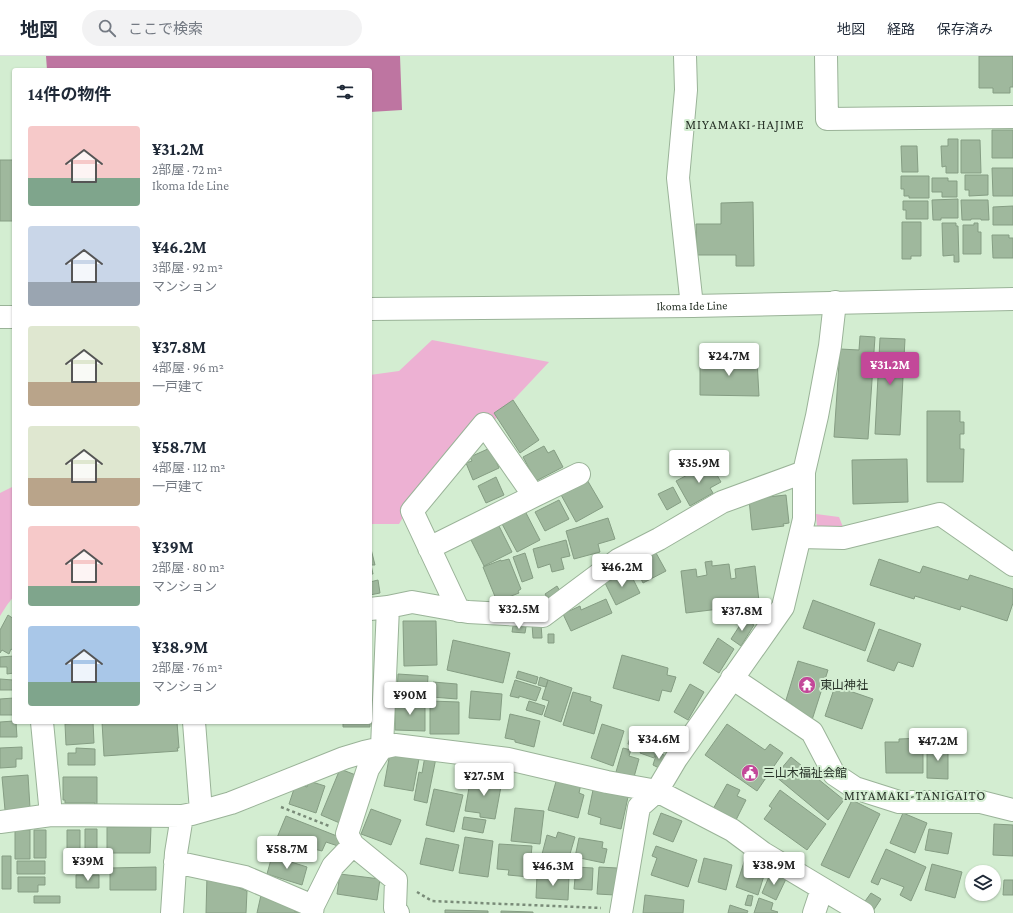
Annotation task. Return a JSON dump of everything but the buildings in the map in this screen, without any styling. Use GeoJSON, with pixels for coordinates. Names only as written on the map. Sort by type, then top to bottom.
{"type":"FeatureCollection","features":[{"type":"Feature","properties":{"kind":"street"},"geometry":{"type":"LineString","coordinates":[[685,56],[686,90],[678,178],[692,306]]}},
{"type":"Feature","properties":{"kind":"street"},"geometry":{"type":"LineString","coordinates":[[826,56],[827,119],[1013,117]]}},
{"type":"Feature","properties":{"kind":"street","name":"Ikoma Ide Line"},"geometry":{"type":"LineString","coordinates":[[372,309],[692,306],[1013,299]]}},
{"type":"Feature","properties":{"kind":"street"},"geometry":{"type":"LineString","coordinates":[[621,911],[639,807],[657,791],[676,759],[783,607],[804,519],[804,472],[817,416],[830,346],[835,302]]}},
{"type":"Feature","properties":{"kind":"street"},"geometry":{"type":"LineString","coordinates":[[0,317],[12,316]]}},
{"type":"Feature","properties":{"kind":"street"},"geometry":{"type":"LineString","coordinates":[[459,611],[412,511],[484,424],[534,496]]}},
{"type":"Feature","properties":{"kind":"street"},"geometry":{"type":"LineString","coordinates":[[175,862],[245,877],[312,910],[333,866],[350,839],[368,769],[382,747],[379,608],[412,602],[468,612],[543,616],[618,560],[659,539],[722,502],[804,472]]}},
{"type":"Feature","properties":{"kind":"street"},"geometry":{"type":"LineString","coordinates":[[429,548],[579,474]]}},
{"type":"Feature","properties":{"kind":"street"},"geometry":{"type":"LineString","coordinates":[[800,537],[843,538],[940,514],[1013,565]]}},
{"type":"Feature","properties":{"kind":"street"},"geometry":{"type":"LineString","coordinates":[[732,678],[812,732],[834,774],[855,788],[899,802],[980,802],[1013,810]]}},
{"type":"Feature","properties":{"kind":"street"},"geometry":{"type":"LineString","coordinates":[[42,724],[51,815]]}},
{"type":"Feature","properties":{"kind":"street"},"geometry":{"type":"LineString","coordinates":[[172,913],[175,862],[192,814],[194,724]]}},
{"type":"Feature","properties":{"kind":"street"},"geometry":{"type":"LineString","coordinates":[[0,822],[51,815],[192,814],[231,803],[344,758],[395,744],[508,759],[607,782],[657,791],[732,830],[763,853],[863,913]]}},
{"type":"Feature","properties":{"kind":"street"},"geometry":{"type":"LineString","coordinates":[[350,839],[396,880],[395,908],[398,913]]}},
{"type":"Feature","properties":{"kind":"street"},"geometry":{"type":"LineString","coordinates":[[814,913],[822,889]]}},
{"type":"Feature","properties":{"kind":"path"},"geometry":{"type":"LineString","coordinates":[[251,795],[350,839]]}},
{"type":"Feature","properties":{"kind":"path"},"geometry":{"type":"LineString","coordinates":[[396,880],[432,901],[570,908],[605,908],[621,911]]}},
{"type":"Feature","properties":{"kind":"shaded area"},"geometry":{"type":"Polygon","coordinates":[[[46,56],[400,56],[402,110],[372,112],[372,68],[47,68],[46,56]]]}},
{"type":"Feature","properties":{"kind":"shaded area"},"geometry":{"type":"Polygon","coordinates":[[[432,340],[549,362],[399,524],[372,524],[372,375],[399,371],[432,340]]]}},
{"type":"Feature","properties":{"kind":"shaded area"},"geometry":{"type":"Polygon","coordinates":[[[12,487],[12,599],[0,616],[0,493],[12,487]]]}},
{"type":"Feature","properties":{"kind":"shaded area"},"geometry":{"type":"Polygon","coordinates":[[[816,514],[839,517],[845,532],[818,538],[816,514]]]}},
{"type":"Feature","properties":{"kind":"place","name":"東山神社"},"geometry":{"type":"Point","coordinates":[807,685]}},
{"type":"Feature","properties":{"kind":"place","name":"三山木福祉会館"},"geometry":{"type":"Point","coordinates":[750,773]}},
{"type":"Feature","properties":{"kind":"district","name":"MIYAMAKI-HAJIME"},"geometry":{"type":"Point","coordinates":[745,124]}},
{"type":"Feature","properties":{"kind":"district","name":"MIYAMAKI-TANIGAITO"},"geometry":{"type":"Point","coordinates":[915,795]}}]}
